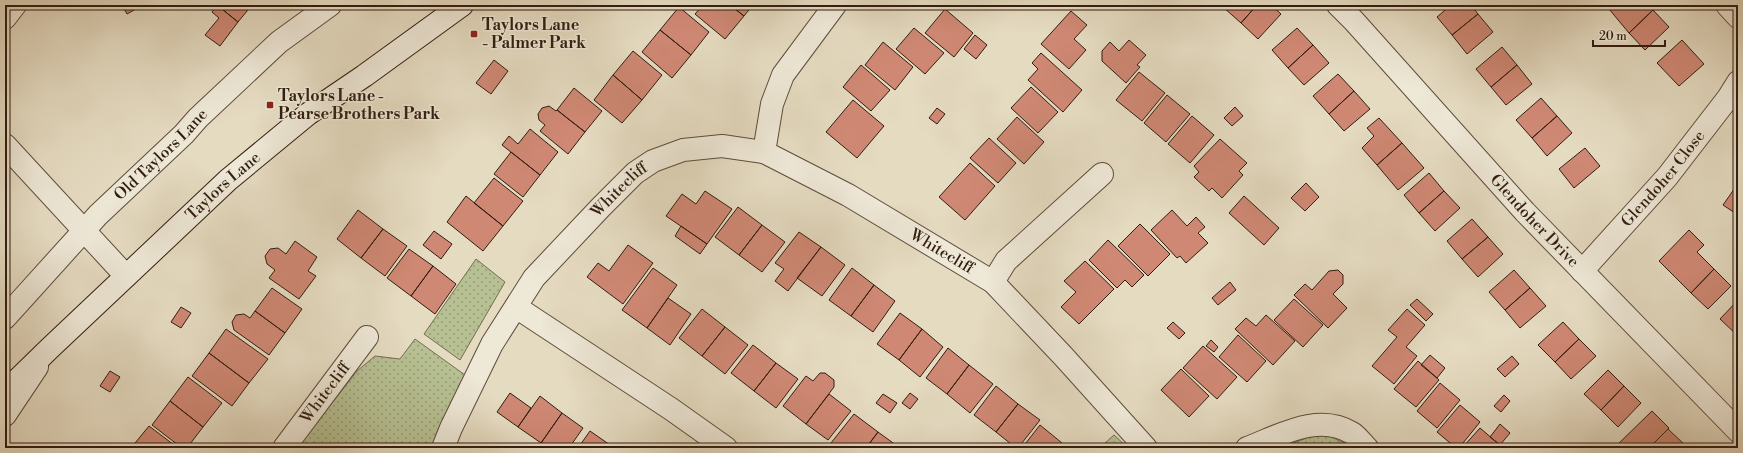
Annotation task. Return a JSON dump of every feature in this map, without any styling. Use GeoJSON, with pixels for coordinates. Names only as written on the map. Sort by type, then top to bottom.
{"type":"FeatureCollection","features":[{"type":"Feature","properties":{"kind":"street"},"geometry":{"type":"LineString","coordinates":[[5,18],[15,5]]}},
{"type":"Feature","properties":{"kind":"street","name":"Old Taylors Lane"},"geometry":{"type":"LineString","coordinates":[[5,318],[98,215],[184,134],[198,118],[279,42],[330,5]]}},
{"type":"Feature","properties":{"kind":"street","name":"Taylors Lane"},"geometry":{"type":"LineString","coordinates":[[5,392],[228,180],[308,114],[364,76],[462,5]]}},
{"type":"Feature","properties":{"kind":"street"},"geometry":{"type":"LineString","coordinates":[[764,152],[772,104],[783,75],[835,5]]}},
{"type":"Feature","properties":{"kind":"street","name":"Glendoher Drive"},"geometry":{"type":"LineString","coordinates":[[1338,5],[1525,212],[1738,432]]}},
{"type":"Feature","properties":{"kind":"street"},"geometry":{"type":"LineString","coordinates":[[1727,5],[1738,17]]}},
{"type":"Feature","properties":{"kind":"street","name":"Glendoher Close"},"geometry":{"type":"LineString","coordinates":[[1582,271],[1666,177],[1728,98],[1738,82]]}},
{"type":"Feature","properties":{"kind":"street","name":"Whitecliff"},"geometry":{"type":"LineString","coordinates":[[443,448],[451,428],[492,344],[534,278],[635,173],[653,161],[683,150],[722,146],[764,152],[848,195],[993,282],[1064,356],[1146,448]]}},
{"type":"Feature","properties":{"kind":"street"},"geometry":{"type":"LineString","coordinates":[[8,155],[84,230],[126,276]]}},
{"type":"Feature","properties":{"kind":"street"},"geometry":{"type":"LineString","coordinates":[[993,282],[1006,261],[1102,174]]}},
{"type":"Feature","properties":{"kind":"street"},"geometry":{"type":"LineString","coordinates":[[516,307],[671,409],[726,448]]}},
{"type":"Feature","properties":{"kind":"street","name":"Whitecliff"},"geometry":{"type":"LineString","coordinates":[[284,448],[366,337]]}},
{"type":"Feature","properties":{"kind":"street"},"geometry":{"type":"LineString","coordinates":[[5,416],[50,348]]}},
{"type":"Feature","properties":{"kind":"street"},"geometry":{"type":"LineString","coordinates":[[1247,448],[1308,425],[1328,424],[1352,433],[1367,448]]}},
{"type":"Feature","properties":{"kind":"green space"},"geometry":{"type":"Polygon","coordinates":[[[476,259],[505,282],[460,360],[424,334],[476,259]]]}},
{"type":"Feature","properties":{"kind":"green space"},"geometry":{"type":"Polygon","coordinates":[[[415,339],[465,375],[434,448],[297,448],[357,371],[375,356],[400,359],[415,339]]]}},
{"type":"Feature","properties":{"kind":"green space"},"geometry":{"type":"Polygon","coordinates":[[[1114,435],[1128,448],[1108,448],[1105,443],[1114,435]]]}},
{"type":"Feature","properties":{"kind":"green space"},"geometry":{"type":"Polygon","coordinates":[[[1327,435],[1346,444],[1350,448],[1281,448],[1309,437],[1327,435]]]}},
{"type":"Feature","properties":{"kind":"building"},"geometry":{"type":"Polygon","coordinates":[[[122,5],[143,5],[127,14],[122,5]]]}},
{"type":"Feature","properties":{"kind":"building"},"geometry":{"type":"Polygon","coordinates":[[[217,5],[252,5],[238,22],[217,5]]]}},
{"type":"Feature","properties":{"kind":"building"},"geometry":{"type":"Polygon","coordinates":[[[217,5],[238,22],[220,46],[205,35],[219,18],[212,12],[217,5]]]}},
{"type":"Feature","properties":{"kind":"building"},"geometry":{"type":"Polygon","coordinates":[[[703,5],[730,5],[744,16],[725,39],[695,14],[703,5]]]}},
{"type":"Feature","properties":{"kind":"building"},"geometry":{"type":"Polygon","coordinates":[[[730,5],[753,5],[744,16],[730,5]]]}},
{"type":"Feature","properties":{"kind":"building"},"geometry":{"type":"Polygon","coordinates":[[[1224,5],[1257,5],[1241,23],[1223,7],[1224,5]]]}},
{"type":"Feature","properties":{"kind":"building"},"geometry":{"type":"Polygon","coordinates":[[[1257,5],[1271,5],[1281,14],[1258,39],[1241,23],[1257,5]]]}},
{"type":"Feature","properties":{"kind":"building"},"geometry":{"type":"Polygon","coordinates":[[[1451,5],[1471,5],[1478,14],[1452,35],[1437,17],[1451,5]]]}},
{"type":"Feature","properties":{"kind":"building"},"geometry":{"type":"Polygon","coordinates":[[[1614,5],[1648,5],[1653,10],[1629,33],[1609,9],[1614,5]]]}},
{"type":"Feature","properties":{"kind":"building"},"geometry":{"type":"Polygon","coordinates":[[[679,7],[709,32],[691,55],[660,30],[679,7]]]}},
{"type":"Feature","properties":{"kind":"building"},"geometry":{"type":"Polygon","coordinates":[[[945,9],[973,33],[954,57],[925,33],[945,9]]]}},
{"type":"Feature","properties":{"kind":"building"},"geometry":{"type":"Polygon","coordinates":[[[1653,10],[1669,27],[1645,50],[1629,33],[1653,10]]]}},
{"type":"Feature","properties":{"kind":"building"},"geometry":{"type":"Polygon","coordinates":[[[1071,11],[1087,25],[1074,39],[1086,50],[1069,69],[1041,44],[1071,11]]]}},
{"type":"Feature","properties":{"kind":"building"},"geometry":{"type":"Polygon","coordinates":[[[1478,14],[1493,32],[1467,54],[1452,35],[1478,14]]]}},
{"type":"Feature","properties":{"kind":"building"},"geometry":{"type":"Polygon","coordinates":[[[914,28],[944,53],[925,74],[896,49],[914,28]]]}},
{"type":"Feature","properties":{"kind":"building"},"geometry":{"type":"Polygon","coordinates":[[[1297,28],[1313,45],[1288,68],[1272,50],[1297,28]]]}},
{"type":"Feature","properties":{"kind":"building"},"geometry":{"type":"Polygon","coordinates":[[[660,30],[691,55],[672,78],[642,52],[660,30]]]}},
{"type":"Feature","properties":{"kind":"building"},"geometry":{"type":"Polygon","coordinates":[[[975,35],[987,45],[976,59],[964,49],[975,35]]]}},
{"type":"Feature","properties":{"kind":"building"},"geometry":{"type":"Polygon","coordinates":[[[1129,40],[1146,55],[1137,65],[1140,67],[1126,83],[1102,61],[1102,51],[1110,42],[1119,51],[1129,40]]]}},
{"type":"Feature","properties":{"kind":"building"},"geometry":{"type":"Polygon","coordinates":[[[1682,40],[1704,64],[1679,86],[1657,63],[1682,40]]]}},
{"type":"Feature","properties":{"kind":"building"},"geometry":{"type":"Polygon","coordinates":[[[883,42],[913,67],[895,90],[865,65],[883,42]]]}},
{"type":"Feature","properties":{"kind":"building"},"geometry":{"type":"Polygon","coordinates":[[[1313,45],[1329,63],[1304,85],[1288,68],[1313,45]]]}},
{"type":"Feature","properties":{"kind":"building"},"geometry":{"type":"Polygon","coordinates":[[[1502,47],[1517,65],[1491,87],[1476,69],[1502,47]]]}},
{"type":"Feature","properties":{"kind":"building"},"geometry":{"type":"Polygon","coordinates":[[[633,51],[662,75],[642,100],[613,75],[633,51]]]}},
{"type":"Feature","properties":{"kind":"building"},"geometry":{"type":"Polygon","coordinates":[[[1041,53],[1082,90],[1063,112],[1028,80],[1038,69],[1032,63],[1041,53]]]}},
{"type":"Feature","properties":{"kind":"building"},"geometry":{"type":"Polygon","coordinates":[[[494,60],[508,71],[491,94],[476,83],[494,60]]]}},
{"type":"Feature","properties":{"kind":"building"},"geometry":{"type":"Polygon","coordinates":[[[861,65],[890,90],[871,111],[843,87],[861,65]]]}},
{"type":"Feature","properties":{"kind":"building"},"geometry":{"type":"Polygon","coordinates":[[[1517,65],[1532,84],[1506,105],[1491,87],[1517,65]]]}},
{"type":"Feature","properties":{"kind":"building"},"geometry":{"type":"Polygon","coordinates":[[[1139,72],[1165,93],[1142,121],[1116,100],[1139,72]]]}},
{"type":"Feature","properties":{"kind":"building"},"geometry":{"type":"Polygon","coordinates":[[[1338,74],[1354,91],[1329,114],[1313,96],[1338,74]]]}},
{"type":"Feature","properties":{"kind":"building"},"geometry":{"type":"Polygon","coordinates":[[[613,75],[642,100],[622,123],[594,100],[613,75]]]}},
{"type":"Feature","properties":{"kind":"building"},"geometry":{"type":"Polygon","coordinates":[[[1031,87],[1058,112],[1038,133],[1011,108],[1031,87]]]}},
{"type":"Feature","properties":{"kind":"building"},"geometry":{"type":"Polygon","coordinates":[[[574,88],[602,111],[585,132],[557,110],[574,88]]]}},
{"type":"Feature","properties":{"kind":"building"},"geometry":{"type":"Polygon","coordinates":[[[1354,91],[1370,109],[1344,131],[1329,114],[1354,91]]]}},
{"type":"Feature","properties":{"kind":"building"},"geometry":{"type":"Polygon","coordinates":[[[1167,95],[1190,114],[1166,142],[1144,123],[1167,95]]]}},
{"type":"Feature","properties":{"kind":"building"},"geometry":{"type":"Polygon","coordinates":[[[1541,98],[1557,116],[1532,138],[1516,120],[1541,98]]]}},
{"type":"Feature","properties":{"kind":"building"},"geometry":{"type":"Polygon","coordinates":[[[853,100],[884,126],[857,158],[826,132],[853,100]]]}},
{"type":"Feature","properties":{"kind":"building"},"geometry":{"type":"Polygon","coordinates":[[[549,106],[556,111],[557,110],[585,132],[568,154],[540,131],[545,125],[539,120],[538,114],[542,108],[549,106]]]}},
{"type":"Feature","properties":{"kind":"building"},"geometry":{"type":"Polygon","coordinates":[[[1235,107],[1243,116],[1232,126],[1224,118],[1235,107]]]}},
{"type":"Feature","properties":{"kind":"building"},"geometry":{"type":"Polygon","coordinates":[[[937,108],[945,114],[937,124],[929,118],[937,108]]]}},
{"type":"Feature","properties":{"kind":"building"},"geometry":{"type":"Polygon","coordinates":[[[1192,116],[1214,135],[1190,163],[1168,144],[1192,116]]]}},
{"type":"Feature","properties":{"kind":"building"},"geometry":{"type":"Polygon","coordinates":[[[1557,116],[1572,133],[1547,156],[1532,138],[1557,116]]]}},
{"type":"Feature","properties":{"kind":"building"},"geometry":{"type":"Polygon","coordinates":[[[1017,117],[1044,142],[1024,164],[997,139],[1017,117]]]}},
{"type":"Feature","properties":{"kind":"building"},"geometry":{"type":"Polygon","coordinates":[[[1379,118],[1402,143],[1377,165],[1362,148],[1374,136],[1367,128],[1379,118]]]}},
{"type":"Feature","properties":{"kind":"building"},"geometry":{"type":"Polygon","coordinates":[[[530,129],[558,152],[540,175],[502,145],[509,136],[518,144],[530,129]]]}},
{"type":"Feature","properties":{"kind":"building"},"geometry":{"type":"Polygon","coordinates":[[[989,138],[1016,163],[998,183],[970,158],[989,138]]]}},
{"type":"Feature","properties":{"kind":"building"},"geometry":{"type":"Polygon","coordinates":[[[1220,139],[1247,163],[1239,171],[1243,175],[1222,198],[1212,188],[1209,191],[1194,177],[1199,172],[1194,166],[1220,139]]]}},
{"type":"Feature","properties":{"kind":"building"},"geometry":{"type":"Polygon","coordinates":[[[1402,143],[1424,168],[1398,190],[1377,165],[1402,143]]]}},
{"type":"Feature","properties":{"kind":"building"},"geometry":{"type":"Polygon","coordinates":[[[1585,148],[1600,166],[1574,188],[1559,169],[1585,148]]]}},
{"type":"Feature","properties":{"kind":"building"},"geometry":{"type":"Polygon","coordinates":[[[511,152],[540,175],[523,197],[494,174],[511,152]]]}},
{"type":"Feature","properties":{"kind":"building"},"geometry":{"type":"Polygon","coordinates":[[[970,163],[995,186],[965,220],[939,197],[970,163]]]}},
{"type":"Feature","properties":{"kind":"building"},"geometry":{"type":"Polygon","coordinates":[[[1429,173],[1444,191],[1419,213],[1404,195],[1429,173]]]}},
{"type":"Feature","properties":{"kind":"building"},"geometry":{"type":"Polygon","coordinates":[[[494,178],[523,201],[503,226],[474,203],[494,178]]]}},
{"type":"Feature","properties":{"kind":"building"},"geometry":{"type":"Polygon","coordinates":[[[1306,183],[1319,197],[1305,211],[1291,198],[1306,183]]]}},
{"type":"Feature","properties":{"kind":"building"},"geometry":{"type":"Polygon","coordinates":[[[1737,185],[1738,186],[1738,215],[1723,205],[1737,185]]]}},
{"type":"Feature","properties":{"kind":"building"},"geometry":{"type":"Polygon","coordinates":[[[705,191],[732,209],[707,244],[666,216],[682,194],[696,204],[705,191]]]}},
{"type":"Feature","properties":{"kind":"building"},"geometry":{"type":"Polygon","coordinates":[[[1444,191],[1460,208],[1435,231],[1419,213],[1444,191]]]}},
{"type":"Feature","properties":{"kind":"building"},"geometry":{"type":"Polygon","coordinates":[[[466,196],[503,226],[483,251],[447,222],[466,196]]]}},
{"type":"Feature","properties":{"kind":"building"},"geometry":{"type":"Polygon","coordinates":[[[1244,196],[1279,228],[1264,245],[1229,213],[1244,196]]]}},
{"type":"Feature","properties":{"kind":"building"},"geometry":{"type":"Polygon","coordinates":[[[738,207],[762,225],[739,255],[715,237],[738,207]]]}},
{"type":"Feature","properties":{"kind":"building"},"geometry":{"type":"Polygon","coordinates":[[[358,210],[383,229],[361,258],[337,239],[358,210]]]}},
{"type":"Feature","properties":{"kind":"building"},"geometry":{"type":"Polygon","coordinates":[[[1172,210],[1187,226],[1196,217],[1205,227],[1198,233],[1208,243],[1186,263],[1180,256],[1177,258],[1151,230],[1172,210]]]}},
{"type":"Feature","properties":{"kind":"building"},"geometry":{"type":"Polygon","coordinates":[[[1472,219],[1488,237],[1462,259],[1447,241],[1472,219]]]}},
{"type":"Feature","properties":{"kind":"building"},"geometry":{"type":"Polygon","coordinates":[[[1140,224],[1170,254],[1148,276],[1118,246],[1140,224]]]}},
{"type":"Feature","properties":{"kind":"building"},"geometry":{"type":"Polygon","coordinates":[[[762,225],[785,242],[762,272],[739,255],[762,225]]]}},
{"type":"Feature","properties":{"kind":"building"},"geometry":{"type":"Polygon","coordinates":[[[681,226],[707,244],[700,254],[675,236],[681,226]]]}},
{"type":"Feature","properties":{"kind":"building"},"geometry":{"type":"Polygon","coordinates":[[[383,229],[407,246],[385,276],[361,258],[383,229]]]}},
{"type":"Feature","properties":{"kind":"building"},"geometry":{"type":"Polygon","coordinates":[[[1689,230],[1704,245],[1697,252],[1714,269],[1691,293],[1659,261],[1689,230]]]}},
{"type":"Feature","properties":{"kind":"building"},"geometry":{"type":"Polygon","coordinates":[[[434,231],[452,244],[441,259],[423,245],[434,231]]]}},
{"type":"Feature","properties":{"kind":"building"},"geometry":{"type":"Polygon","coordinates":[[[799,232],[821,247],[788,291],[775,281],[784,269],[775,263],[799,232]]]}},
{"type":"Feature","properties":{"kind":"building"},"geometry":{"type":"Polygon","coordinates":[[[1488,237],[1503,254],[1478,277],[1462,259],[1488,237]]]}},
{"type":"Feature","properties":{"kind":"building"},"geometry":{"type":"Polygon","coordinates":[[[1108,240],[1144,275],[1132,287],[1125,280],[1117,288],[1089,260],[1108,240]]]}},
{"type":"Feature","properties":{"kind":"building"},"geometry":{"type":"Polygon","coordinates":[[[295,241],[317,257],[308,271],[316,276],[299,299],[269,278],[275,270],[267,264],[265,256],[270,249],[278,248],[286,254],[295,241]]]}},
{"type":"Feature","properties":{"kind":"building"},"geometry":{"type":"Polygon","coordinates":[[[628,245],[653,263],[623,304],[587,277],[598,263],[609,271],[628,245]]]}},
{"type":"Feature","properties":{"kind":"building"},"geometry":{"type":"Polygon","coordinates":[[[821,247],[845,265],[822,296],[797,278],[821,247]]]}},
{"type":"Feature","properties":{"kind":"building"},"geometry":{"type":"Polygon","coordinates":[[[409,249],[433,266],[411,296],[387,278],[409,249]]]}},
{"type":"Feature","properties":{"kind":"building"},"geometry":{"type":"Polygon","coordinates":[[[1085,261],[1114,289],[1079,324],[1061,307],[1076,292],[1064,281],[1085,261]]]}},
{"type":"Feature","properties":{"kind":"building"},"geometry":{"type":"Polygon","coordinates":[[[433,266],[456,284],[435,314],[411,296],[433,266]]]}},
{"type":"Feature","properties":{"kind":"building"},"geometry":{"type":"Polygon","coordinates":[[[653,268],[677,285],[647,328],[622,310],[653,268]]]}},
{"type":"Feature","properties":{"kind":"building"},"geometry":{"type":"Polygon","coordinates":[[[852,268],[874,285],[851,316],[829,300],[852,268]]]}},
{"type":"Feature","properties":{"kind":"building"},"geometry":{"type":"Polygon","coordinates":[[[1714,269],[1731,286],[1708,309],[1691,293],[1714,269]]]}},
{"type":"Feature","properties":{"kind":"building"},"geometry":{"type":"Polygon","coordinates":[[[1338,270],[1343,275],[1343,284],[1333,294],[1347,308],[1328,328],[1294,295],[1305,284],[1312,290],[1329,271],[1338,270]]]}},
{"type":"Feature","properties":{"kind":"building"},"geometry":{"type":"Polygon","coordinates":[[[1514,270],[1530,288],[1505,310],[1489,292],[1514,270]]]}},
{"type":"Feature","properties":{"kind":"building"},"geometry":{"type":"Polygon","coordinates":[[[1230,282],[1236,290],[1218,305],[1212,298],[1230,282]]]}},
{"type":"Feature","properties":{"kind":"building"},"geometry":{"type":"Polygon","coordinates":[[[874,285],[895,301],[873,332],[851,316],[874,285]]]}},
{"type":"Feature","properties":{"kind":"building"},"geometry":{"type":"Polygon","coordinates":[[[272,288],[302,309],[285,333],[255,311],[272,288]]]}},
{"type":"Feature","properties":{"kind":"building"},"geometry":{"type":"Polygon","coordinates":[[[1530,288],[1546,306],[1520,328],[1505,310],[1530,288]]]}},
{"type":"Feature","properties":{"kind":"building"},"geometry":{"type":"Polygon","coordinates":[[[668,298],[691,314],[670,345],[647,328],[668,298]]]}},
{"type":"Feature","properties":{"kind":"building"},"geometry":{"type":"Polygon","coordinates":[[[1294,299],[1323,325],[1303,347],[1274,320],[1294,299]]]}},
{"type":"Feature","properties":{"kind":"building"},"geometry":{"type":"Polygon","coordinates":[[[1417,299],[1433,314],[1426,321],[1410,305],[1417,299]]]}},
{"type":"Feature","properties":{"kind":"building"},"geometry":{"type":"Polygon","coordinates":[[[1738,300],[1738,334],[1737,335],[1720,319],[1738,300]]]}},
{"type":"Feature","properties":{"kind":"building"},"geometry":{"type":"Polygon","coordinates":[[[181,307],[191,313],[181,328],[171,322],[181,307]]]}},
{"type":"Feature","properties":{"kind":"building"},"geometry":{"type":"Polygon","coordinates":[[[702,309],[725,327],[702,356],[679,338],[702,309]]]}},
{"type":"Feature","properties":{"kind":"building"},"geometry":{"type":"Polygon","coordinates":[[[1407,309],[1425,325],[1406,347],[1417,356],[1394,384],[1372,366],[1397,337],[1388,330],[1407,309]]]}},
{"type":"Feature","properties":{"kind":"building"},"geometry":{"type":"Polygon","coordinates":[[[255,311],[285,333],[269,355],[234,330],[232,322],[236,315],[244,314],[250,318],[255,311]]]}},
{"type":"Feature","properties":{"kind":"building"},"geometry":{"type":"Polygon","coordinates":[[[900,313],[922,329],[899,360],[877,344],[900,313]]]}},
{"type":"Feature","properties":{"kind":"building"},"geometry":{"type":"Polygon","coordinates":[[[1266,315],[1295,341],[1273,365],[1235,329],[1246,318],[1256,326],[1266,315]]]}},
{"type":"Feature","properties":{"kind":"building"},"geometry":{"type":"Polygon","coordinates":[[[1173,322],[1185,333],[1179,339],[1167,328],[1173,322]]]}},
{"type":"Feature","properties":{"kind":"building"},"geometry":{"type":"Polygon","coordinates":[[[1563,322],[1579,339],[1555,362],[1538,345],[1563,322]]]}},
{"type":"Feature","properties":{"kind":"building"},"geometry":{"type":"Polygon","coordinates":[[[725,327],[748,345],[725,374],[702,356],[725,327]]]}},
{"type":"Feature","properties":{"kind":"building"},"geometry":{"type":"Polygon","coordinates":[[[226,329],[268,359],[249,383],[209,353],[226,329]]]}},
{"type":"Feature","properties":{"kind":"building"},"geometry":{"type":"Polygon","coordinates":[[[922,329],[943,347],[920,377],[899,360],[922,329]]]}},
{"type":"Feature","properties":{"kind":"building"},"geometry":{"type":"Polygon","coordinates":[[[1238,335],[1266,361],[1247,382],[1219,357],[1238,335]]]}},
{"type":"Feature","properties":{"kind":"building"},"geometry":{"type":"Polygon","coordinates":[[[1579,339],[1596,356],[1571,379],[1555,362],[1579,339]]]}},
{"type":"Feature","properties":{"kind":"building"},"geometry":{"type":"Polygon","coordinates":[[[1211,340],[1218,347],[1214,352],[1206,346],[1211,340]]]}},
{"type":"Feature","properties":{"kind":"building"},"geometry":{"type":"Polygon","coordinates":[[[753,345],[776,363],[754,391],[731,373],[753,345]]]}},
{"type":"Feature","properties":{"kind":"building"},"geometry":{"type":"Polygon","coordinates":[[[1203,346],[1237,377],[1217,399],[1183,368],[1203,346]]]}},
{"type":"Feature","properties":{"kind":"building"},"geometry":{"type":"Polygon","coordinates":[[[948,348],[969,365],[947,394],[926,378],[948,348]]]}},
{"type":"Feature","properties":{"kind":"building"},"geometry":{"type":"Polygon","coordinates":[[[209,353],[249,383],[232,406],[192,376],[209,353]]]}},
{"type":"Feature","properties":{"kind":"building"},"geometry":{"type":"Polygon","coordinates":[[[1430,355],[1445,368],[1437,378],[1421,365],[1430,355]]]}},
{"type":"Feature","properties":{"kind":"building"},"geometry":{"type":"Polygon","coordinates":[[[1512,356],[1519,364],[1505,377],[1497,369],[1512,356]]]}},
{"type":"Feature","properties":{"kind":"building"},"geometry":{"type":"Polygon","coordinates":[[[1418,361],[1439,380],[1416,407],[1394,389],[1418,361]]]}},
{"type":"Feature","properties":{"kind":"building"},"geometry":{"type":"Polygon","coordinates":[[[776,363],[798,379],[776,408],[754,391],[776,363]]]}},
{"type":"Feature","properties":{"kind":"building"},"geometry":{"type":"Polygon","coordinates":[[[969,365],[993,384],[970,413],[947,394],[969,365]]]}},
{"type":"Feature","properties":{"kind":"building"},"geometry":{"type":"Polygon","coordinates":[[[1181,369],[1209,396],[1189,417],[1161,390],[1181,369]]]}},
{"type":"Feature","properties":{"kind":"building"},"geometry":{"type":"Polygon","coordinates":[[[1608,370],[1624,386],[1601,410],[1584,394],[1608,370]]]}},
{"type":"Feature","properties":{"kind":"building"},"geometry":{"type":"Polygon","coordinates":[[[110,371],[120,377],[110,392],[100,386],[110,371]]]}},
{"type":"Feature","properties":{"kind":"building"},"geometry":{"type":"Polygon","coordinates":[[[820,373],[825,373],[834,380],[834,387],[806,424],[783,406],[806,376],[813,381],[820,373]]]}},
{"type":"Feature","properties":{"kind":"building"},"geometry":{"type":"Polygon","coordinates":[[[188,377],[222,403],[203,427],[170,401],[188,377]]]}},
{"type":"Feature","properties":{"kind":"building"},"geometry":{"type":"Polygon","coordinates":[[[1440,383],[1460,400],[1437,428],[1417,411],[1440,383]]]}},
{"type":"Feature","properties":{"kind":"building"},"geometry":{"type":"Polygon","coordinates":[[[996,386],[1018,404],[996,432],[974,415],[996,386]]]}},
{"type":"Feature","properties":{"kind":"building"},"geometry":{"type":"Polygon","coordinates":[[[1624,386],[1641,403],[1618,427],[1601,410],[1624,386]]]}},
{"type":"Feature","properties":{"kind":"building"},"geometry":{"type":"Polygon","coordinates":[[[510,393],[531,408],[518,427],[497,412],[510,393]]]}},
{"type":"Feature","properties":{"kind":"building"},"geometry":{"type":"Polygon","coordinates":[[[910,393],[918,399],[910,409],[902,403],[910,393]]]}},
{"type":"Feature","properties":{"kind":"building"},"geometry":{"type":"Polygon","coordinates":[[[829,394],[851,411],[828,440],[806,424],[829,394]]]}},
{"type":"Feature","properties":{"kind":"building"},"geometry":{"type":"Polygon","coordinates":[[[883,394],[897,403],[890,413],[876,403],[883,394]]]}},
{"type":"Feature","properties":{"kind":"building"},"geometry":{"type":"Polygon","coordinates":[[[1504,395],[1510,401],[1501,412],[1494,406],[1504,395]]]}},
{"type":"Feature","properties":{"kind":"building"},"geometry":{"type":"Polygon","coordinates":[[[540,396],[562,413],[541,443],[518,427],[540,396]]]}},
{"type":"Feature","properties":{"kind":"building"},"geometry":{"type":"Polygon","coordinates":[[[170,401],[203,427],[187,448],[182,448],[152,425],[170,401]]]}},
{"type":"Feature","properties":{"kind":"building"},"geometry":{"type":"Polygon","coordinates":[[[1018,404],[1040,420],[1018,448],[1016,448],[996,432],[1018,404]]]}},
{"type":"Feature","properties":{"kind":"building"},"geometry":{"type":"Polygon","coordinates":[[[1460,405],[1480,422],[1459,448],[1456,448],[1437,432],[1460,405]]]}},
{"type":"Feature","properties":{"kind":"building"},"geometry":{"type":"Polygon","coordinates":[[[1652,411],[1669,428],[1649,448],[1641,448],[1637,443],[1632,448],[1614,448],[1652,411]]]}},
{"type":"Feature","properties":{"kind":"building"},"geometry":{"type":"Polygon","coordinates":[[[562,413],[583,428],[569,448],[548,448],[541,443],[562,413]]]}},
{"type":"Feature","properties":{"kind":"building"},"geometry":{"type":"Polygon","coordinates":[[[854,414],[878,432],[866,448],[838,448],[831,443],[854,414]]]}},
{"type":"Feature","properties":{"kind":"building"},"geometry":{"type":"Polygon","coordinates":[[[1500,424],[1510,433],[1500,445],[1490,437],[1500,424]]]}},
{"type":"Feature","properties":{"kind":"building"},"geometry":{"type":"Polygon","coordinates":[[[1040,425],[1062,443],[1058,448],[1022,448],[1040,425]]]}},
{"type":"Feature","properties":{"kind":"building"},"geometry":{"type":"Polygon","coordinates":[[[149,426],[178,448],[131,448],[149,426]]]}},
{"type":"Feature","properties":{"kind":"building"},"geometry":{"type":"Polygon","coordinates":[[[1480,428],[1501,446],[1500,448],[1462,448],[1480,428]]]}},
{"type":"Feature","properties":{"kind":"building"},"geometry":{"type":"Polygon","coordinates":[[[1668,429],[1685,445],[1681,448],[1649,448],[1668,429]]]}},
{"type":"Feature","properties":{"kind":"building"},"geometry":{"type":"Polygon","coordinates":[[[590,431],[613,447],[578,448],[590,431]]]}},
{"type":"Feature","properties":{"kind":"building"},"geometry":{"type":"Polygon","coordinates":[[[878,432],[900,448],[866,448],[878,432]]]}},
{"type":"Feature","properties":{"kind":"place","name":"Taylors Lane - Palmer Park"},"geometry":{"type":"Point","coordinates":[474,34]}},
{"type":"Feature","properties":{"kind":"place","name":"Taylors Lane - Pearse Brothers Park"},"geometry":{"type":"Point","coordinates":[270,105]}}]}
